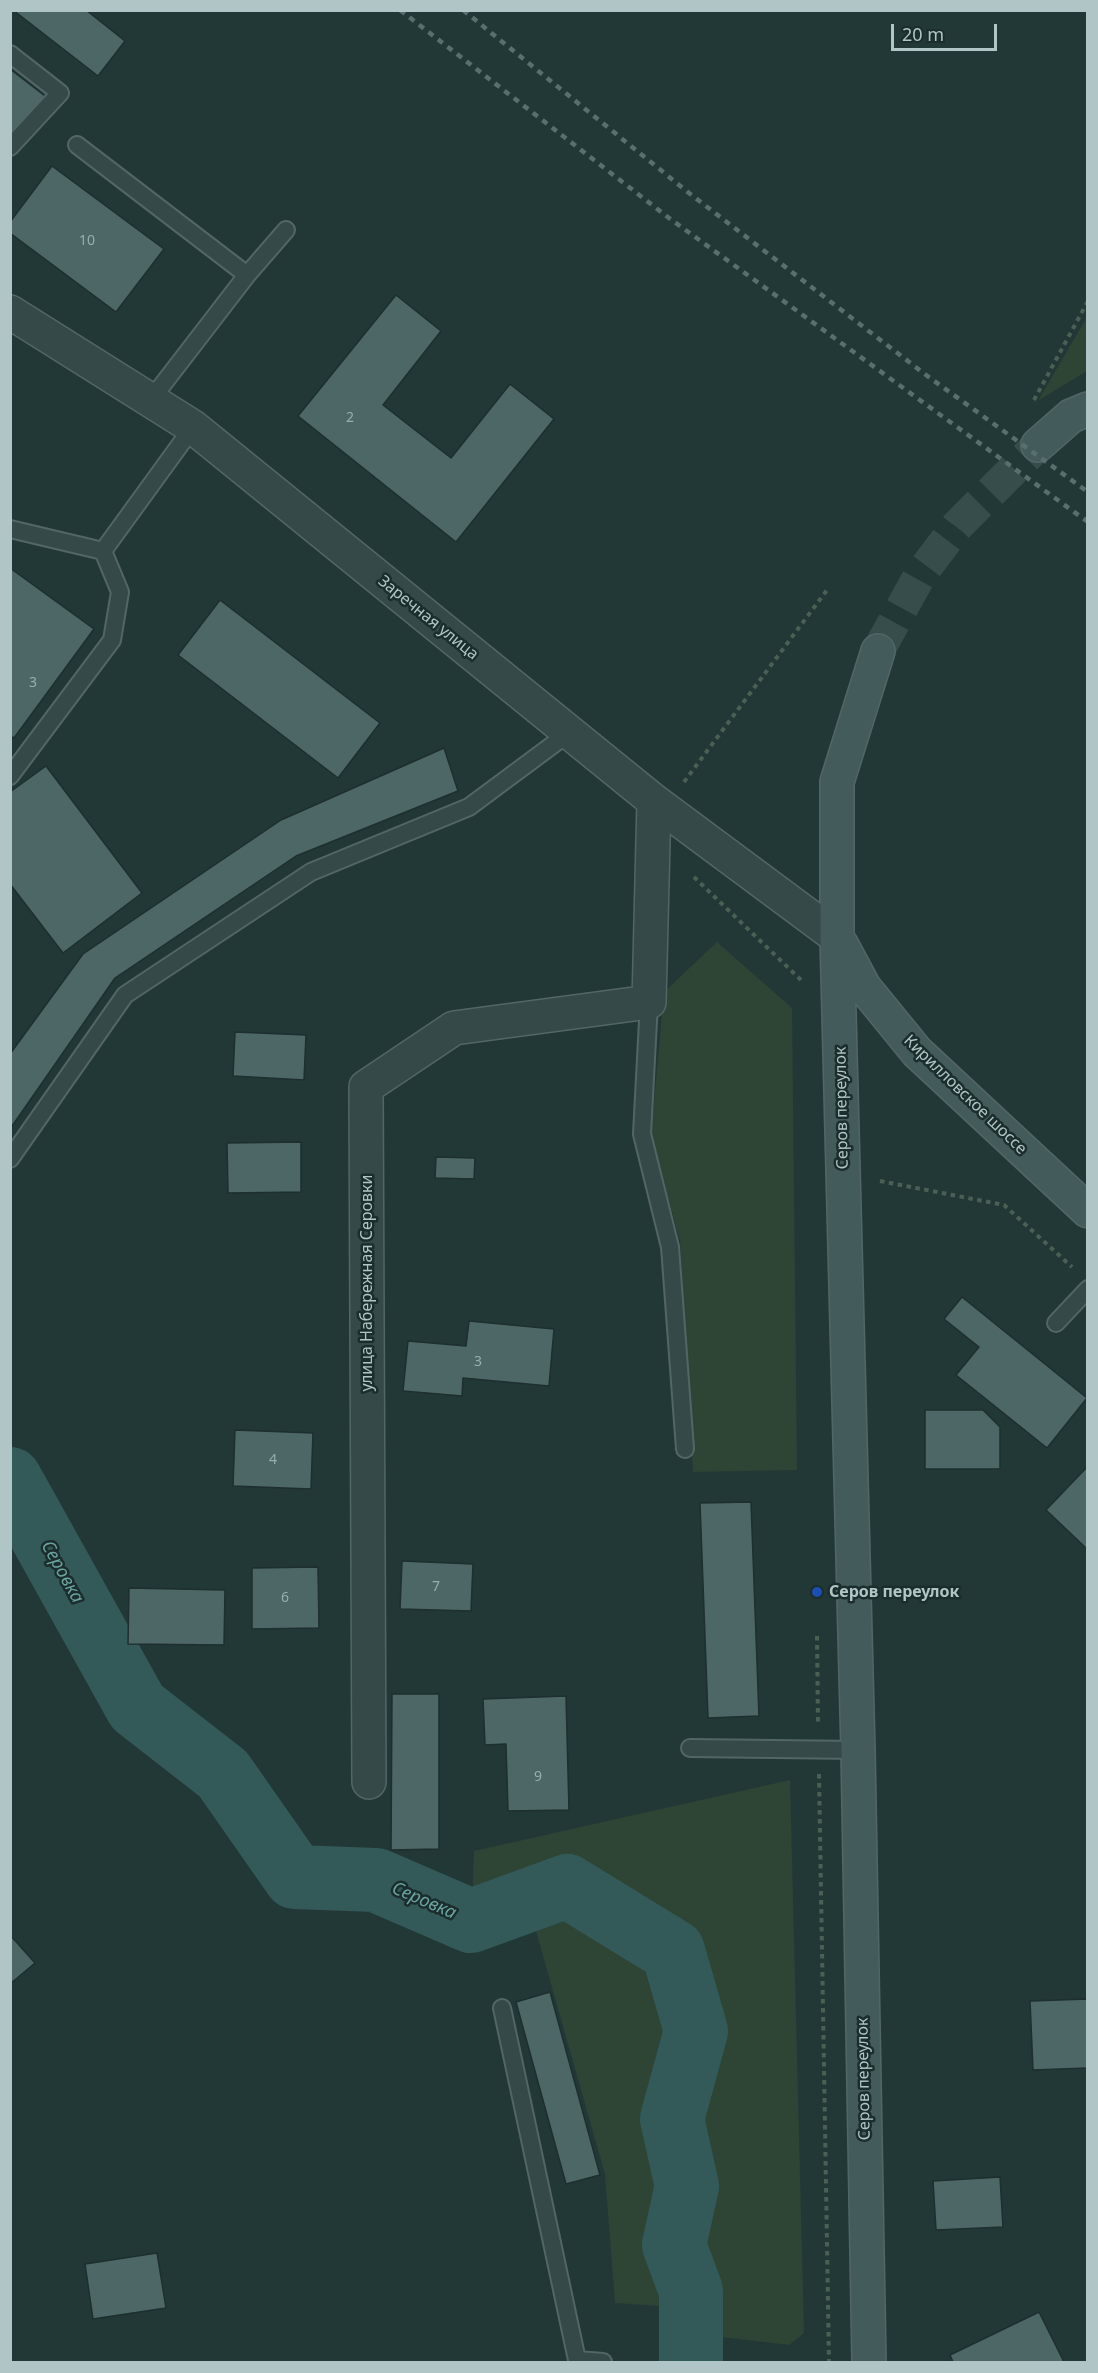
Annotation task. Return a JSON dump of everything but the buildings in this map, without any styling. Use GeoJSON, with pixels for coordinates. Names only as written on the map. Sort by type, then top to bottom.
{"type":"FeatureCollection","features":[{"type":"Feature","properties":{"kind":"street","name":"Заречная улица"},"geometry":{"type":"LineString","coordinates":[[10,312],[193,428],[659,805],[837,937]]}},
{"type":"Feature","properties":{"kind":"street"},"geometry":{"type":"LineString","coordinates":[[1038,445],[1071,416],[1088,409]]}},
{"type":"Feature","properties":{"kind":"street","name":"Серов переулок"},"geometry":{"type":"LineString","coordinates":[[869,2362],[858,1750],[837,937],[837,782],[878,651]]}},
{"type":"Feature","properties":{"kind":"street"},"geometry":{"type":"LineString","coordinates":[[649,1002],[659,805]]}},
{"type":"Feature","properties":{"kind":"street","name":"Кирилловское шоссе"},"geometry":{"type":"LineString","coordinates":[[837,937],[864,987],[917,1052],[1088,1211]]}},
{"type":"Feature","properties":{"kind":"street","name":"улица Набережная Серовки"},"geometry":{"type":"LineString","coordinates":[[369,1782],[366,1086],[454,1028],[649,1002]]}},
{"type":"Feature","properties":{"kind":"lane"},"geometry":{"type":"LineString","coordinates":[[10,54],[60,93],[10,147]]}},
{"type":"Feature","properties":{"kind":"lane"},"geometry":{"type":"LineString","coordinates":[[76,146],[248,275]]}},
{"type":"Feature","properties":{"kind":"lane"},"geometry":{"type":"LineString","coordinates":[[150,400],[286,230]]}},
{"type":"Feature","properties":{"kind":"lane"},"geometry":{"type":"LineString","coordinates":[[104,551],[193,428]]}},
{"type":"Feature","properties":{"kind":"lane"},"geometry":{"type":"LineString","coordinates":[[10,529],[104,551]]}},
{"type":"Feature","properties":{"kind":"lane"},"geometry":{"type":"LineString","coordinates":[[10,776],[111,640],[120,592],[104,551]]}},
{"type":"Feature","properties":{"kind":"lane"},"geometry":{"type":"LineString","coordinates":[[10,1159],[124,995],[311,872],[469,807],[570,732]]}},
{"type":"Feature","properties":{"kind":"lane"},"geometry":{"type":"LineString","coordinates":[[649,1002],[642,1134],[670,1247],[685,1449]]}},
{"type":"Feature","properties":{"kind":"lane"},"geometry":{"type":"LineString","coordinates":[[1056,1323],[1088,1289]]}},
{"type":"Feature","properties":{"kind":"lane"},"geometry":{"type":"LineString","coordinates":[[690,1748],[858,1750]]}},
{"type":"Feature","properties":{"kind":"lane"},"geometry":{"type":"LineString","coordinates":[[502,2008],[577,2361],[603,2362]]}},
{"type":"Feature","properties":{"kind":"path"},"geometry":{"type":"LineString","coordinates":[[1028,410],[1088,301]]}},
{"type":"Feature","properties":{"kind":"path"},"geometry":{"type":"LineString","coordinates":[[659,805],[827,590]]}},
{"type":"Feature","properties":{"kind":"path"},"geometry":{"type":"LineString","coordinates":[[687,871],[806,986]]}},
{"type":"Feature","properties":{"kind":"path"},"geometry":{"type":"LineString","coordinates":[[880,1181],[1004,1205],[1079,1273]]}},
{"type":"Feature","properties":{"kind":"path"},"geometry":{"type":"LineString","coordinates":[[817,1626],[829,2362]]}},
{"type":"Feature","properties":{"kind":"green space"},"geometry":{"type":"Polygon","coordinates":[[[1087,317],[1087,371],[1039,400],[1039,399],[1087,317]]]}},
{"type":"Feature","properties":{"kind":"green space"},"geometry":{"type":"Polygon","coordinates":[[[717,942],[792,1008],[797,1470],[693,1472],[680,1241],[651,1135],[664,992],[717,942]]]}},
{"type":"Feature","properties":{"kind":"green space"},"geometry":{"type":"Polygon","coordinates":[[[790,1780],[804,2333],[789,2345],[713,2336],[714,2287],[688,2239],[703,2185],[685,2117],[708,2030],[684,1938],[569,1866],[472,1908],[474,1851],[790,1780]]]}},
{"type":"Feature","properties":{"kind":"green space"},"geometry":{"type":"Polygon","coordinates":[[[562,1901],[663,1963],[680,2034],[658,2119],[674,2190],[660,2241],[675,2307],[615,2303],[605,2174],[530,1910],[562,1901]]]}},
{"type":"Feature","properties":{"kind":"waterway","name":"Серовка"},"geometry":{"type":"LineString","coordinates":[[10,1479],[137,1707],[223,1774],[295,1877],[376,1880],[471,1921],[567,1886],[673,1951],[696,2031],[672,2119],[687,2186],[674,2245],[691,2291],[691,2362]]}},
{"type":"Feature","properties":{"kind":"tunnel"},"geometry":{"type":"LineString","coordinates":[[878,651],[920,575],[957,526],[1038,445]]}},
{"type":"Feature","properties":{"kind":"railway"},"geometry":{"type":"LineString","coordinates":[[400,10],[669,218],[1088,522]]}},
{"type":"Feature","properties":{"kind":"railway"},"geometry":{"type":"LineString","coordinates":[[463,10],[689,193],[926,375],[1088,492]]}},
{"type":"Feature","properties":{"kind":"place","name":"Серов переулок"},"geometry":{"type":"Point","coordinates":[817,1592]}}]}
